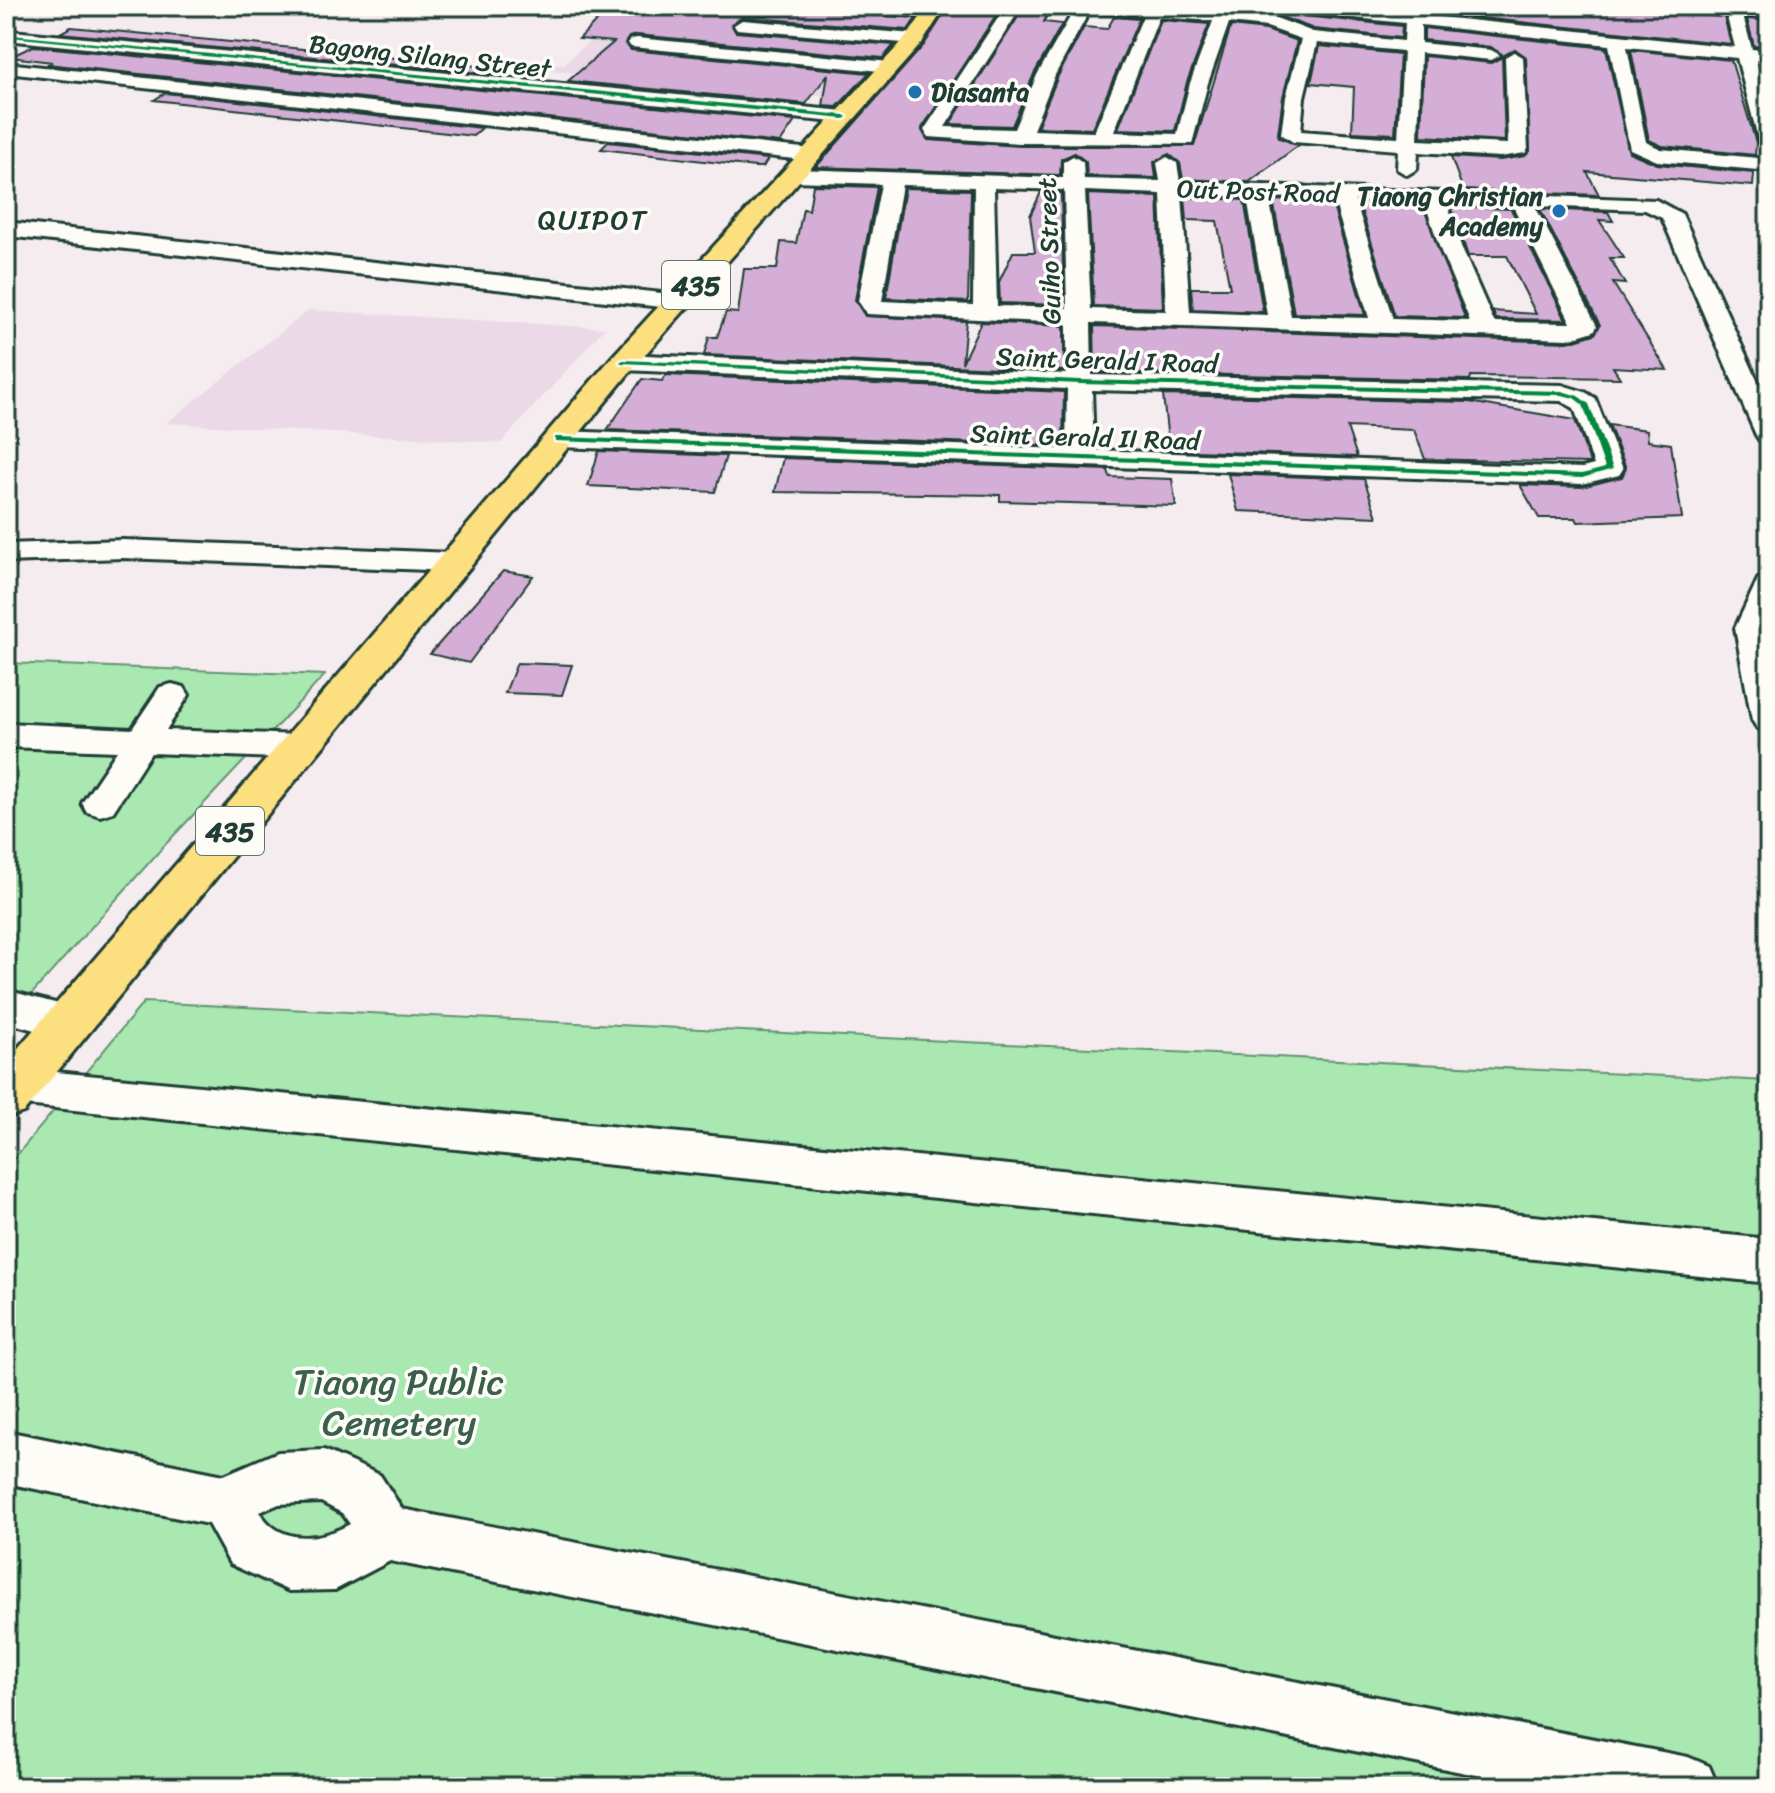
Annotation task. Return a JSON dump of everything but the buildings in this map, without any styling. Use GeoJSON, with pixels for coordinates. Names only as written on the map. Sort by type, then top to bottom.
{"type":"FeatureCollection","features":[{"type":"Feature","properties":{"kind":"main road","name":"435"},"geometry":{"type":"LineString","coordinates":[[10,1091],[623,362],[812,155],[871,78],[915,39],[936,9]]}},
{"type":"Feature","properties":{"kind":"street"},"geometry":{"type":"LineString","coordinates":[[861,6],[936,9]]}},
{"type":"Feature","properties":{"kind":"street"},"geometry":{"type":"LineString","coordinates":[[1014,6],[934,130],[940,135],[1185,140],[1199,83],[1223,17]]}},
{"type":"Feature","properties":{"kind":"street"},"geometry":{"type":"LineString","coordinates":[[1020,137],[1046,75],[1082,6],[1154,9],[1270,22],[1310,37],[1538,59]]}},
{"type":"Feature","properties":{"kind":"street"},"geometry":{"type":"LineString","coordinates":[[1284,6],[1769,56]]}},
{"type":"Feature","properties":{"kind":"street"},"geometry":{"type":"LineString","coordinates":[[1691,6],[1769,13]]}},
{"type":"Feature","properties":{"kind":"street"},"geometry":{"type":"LineString","coordinates":[[1732,8],[1765,106],[1769,142]]}},
{"type":"Feature","properties":{"kind":"street"},"geometry":{"type":"LineString","coordinates":[[1101,139],[1154,9]]}},
{"type":"Feature","properties":{"kind":"street"},"geometry":{"type":"LineString","coordinates":[[1409,196],[1406,146],[1413,20]]}},
{"type":"Feature","properties":{"kind":"street"},"geometry":{"type":"LineString","coordinates":[[742,25],[915,39]]}},
{"type":"Feature","properties":{"kind":"street","name":"Bagong Silang Street"},"geometry":{"type":"LineString","coordinates":[[12,36],[844,117]]}},
{"type":"Feature","properties":{"kind":"street"},"geometry":{"type":"LineString","coordinates":[[1310,37],[1295,97],[1291,134],[1300,138],[1406,146],[1518,149],[1514,57]]}},
{"type":"Feature","properties":{"kind":"street"},"geometry":{"type":"LineString","coordinates":[[1617,41],[1637,145],[1657,155],[1769,165]]}},
{"type":"Feature","properties":{"kind":"street"},"geometry":{"type":"LineString","coordinates":[[637,43],[871,78]]}},
{"type":"Feature","properties":{"kind":"street"},"geometry":{"type":"LineString","coordinates":[[6,68],[812,155]]}},
{"type":"Feature","properties":{"kind":"street","name":"Guiho Street"},"geometry":{"type":"LineString","coordinates":[[1071,138],[1076,186],[1080,459]]}},
{"type":"Feature","properties":{"kind":"street"},"geometry":{"type":"LineString","coordinates":[[1164,151],[1171,188],[1178,320]]}},
{"type":"Feature","properties":{"kind":"street","name":"Out Post Road"},"geometry":{"type":"LineString","coordinates":[[794,175],[892,181],[1649,204],[1671,214],[1769,435]]}},
{"type":"Feature","properties":{"kind":"street"},"geometry":{"type":"LineString","coordinates":[[892,181],[870,301],[875,309],[1568,332],[1585,326],[1521,200]]}},
{"type":"Feature","properties":{"kind":"street"},"geometry":{"type":"LineString","coordinates":[[984,184],[985,313]]}},
{"type":"Feature","properties":{"kind":"street"},"geometry":{"type":"LineString","coordinates":[[1257,191],[1280,323]]}},
{"type":"Feature","properties":{"kind":"street"},"geometry":{"type":"LineString","coordinates":[[1343,194],[1383,326]]}},
{"type":"Feature","properties":{"kind":"street"},"geometry":{"type":"LineString","coordinates":[[1434,197],[1451,249],[1485,329]]}},
{"type":"Feature","properties":{"kind":"street"},"geometry":{"type":"LineString","coordinates":[[6,229],[680,302]]}},
{"type":"Feature","properties":{"kind":"street","name":"Saint Gerald I Road"},"geometry":{"type":"LineString","coordinates":[[623,362],[1080,382],[1562,393],[1586,404],[1609,469]]}},
{"type":"Feature","properties":{"kind":"street","name":"Saint Gerald II Road"},"geometry":{"type":"LineString","coordinates":[[558,439],[1582,476],[1609,469]]}},
{"type":"Feature","properties":{"kind":"street"},"geometry":{"type":"LineString","coordinates":[[6,553],[123,549],[453,562]]}},
{"type":"Feature","properties":{"kind":"street"},"geometry":{"type":"LineString","coordinates":[[1769,586],[1751,628],[1769,720]]}},
{"type":"Feature","properties":{"kind":"street"},"geometry":{"type":"LineString","coordinates":[[100,803],[172,695]]}},
{"type":"Feature","properties":{"kind":"street"},"geometry":{"type":"LineString","coordinates":[[6,735],[301,747]]}},
{"type":"Feature","properties":{"kind":"street"},"geometry":{"type":"LineString","coordinates":[[6,1006],[70,1023]]}},
{"type":"Feature","properties":{"kind":"street"},"geometry":{"type":"LineString","coordinates":[[10,1091],[72,1089],[1769,1261]]}},
{"type":"Feature","properties":{"kind":"street"},"geometry":{"type":"LineString","coordinates":[[6,1457],[224,1501],[278,1478],[324,1476],[361,1494],[386,1533]]}},
{"type":"Feature","properties":{"kind":"street"},"geometry":{"type":"LineString","coordinates":[[224,1501],[249,1545],[289,1564],[335,1563],[386,1533],[1688,1787]]}},
{"type":"Feature","properties":{"kind":"shaded area"},"geometry":{"type":"Polygon","coordinates":[[[590,40],[874,67],[844,98],[542,70],[552,63],[564,64],[590,40]]]}},
{"type":"Feature","properties":{"kind":"shaded area"},"geometry":{"type":"Polygon","coordinates":[[[309,310],[605,328],[501,443],[166,423],[309,310]]]}},
{"type":"Feature","properties":{"kind":"green space"},"geometry":{"type":"Polygon","coordinates":[[[6,663],[325,675],[163,847],[6,1023],[6,663]]]}},
{"type":"Feature","properties":{"kind":"green space","name":"Tiaong Public Cemetery"},"geometry":{"type":"Polygon","coordinates":[[[144,1002],[1769,1081],[1769,1787],[38,1787],[6,1778],[6,1168],[144,1002]]]}},
{"type":"Feature","properties":{"kind":"cycle path"},"geometry":{"type":"LineString","coordinates":[[12,36],[844,117]]}},
{"type":"Feature","properties":{"kind":"cycle path"},"geometry":{"type":"LineString","coordinates":[[558,439],[1582,476],[1609,469],[1586,404],[1562,393],[1080,382],[623,362]]}},
{"type":"Feature","properties":{"kind":"place","name":"Diasanta"},"geometry":{"type":"Point","coordinates":[915,92]}},
{"type":"Feature","properties":{"kind":"place","name":"Tiaong Christian Academy"},"geometry":{"type":"Point","coordinates":[1559,211]}},
{"type":"Feature","properties":{"kind":"district","name":"QUIPOT"},"geometry":{"type":"Point","coordinates":[593,219]}}]}
